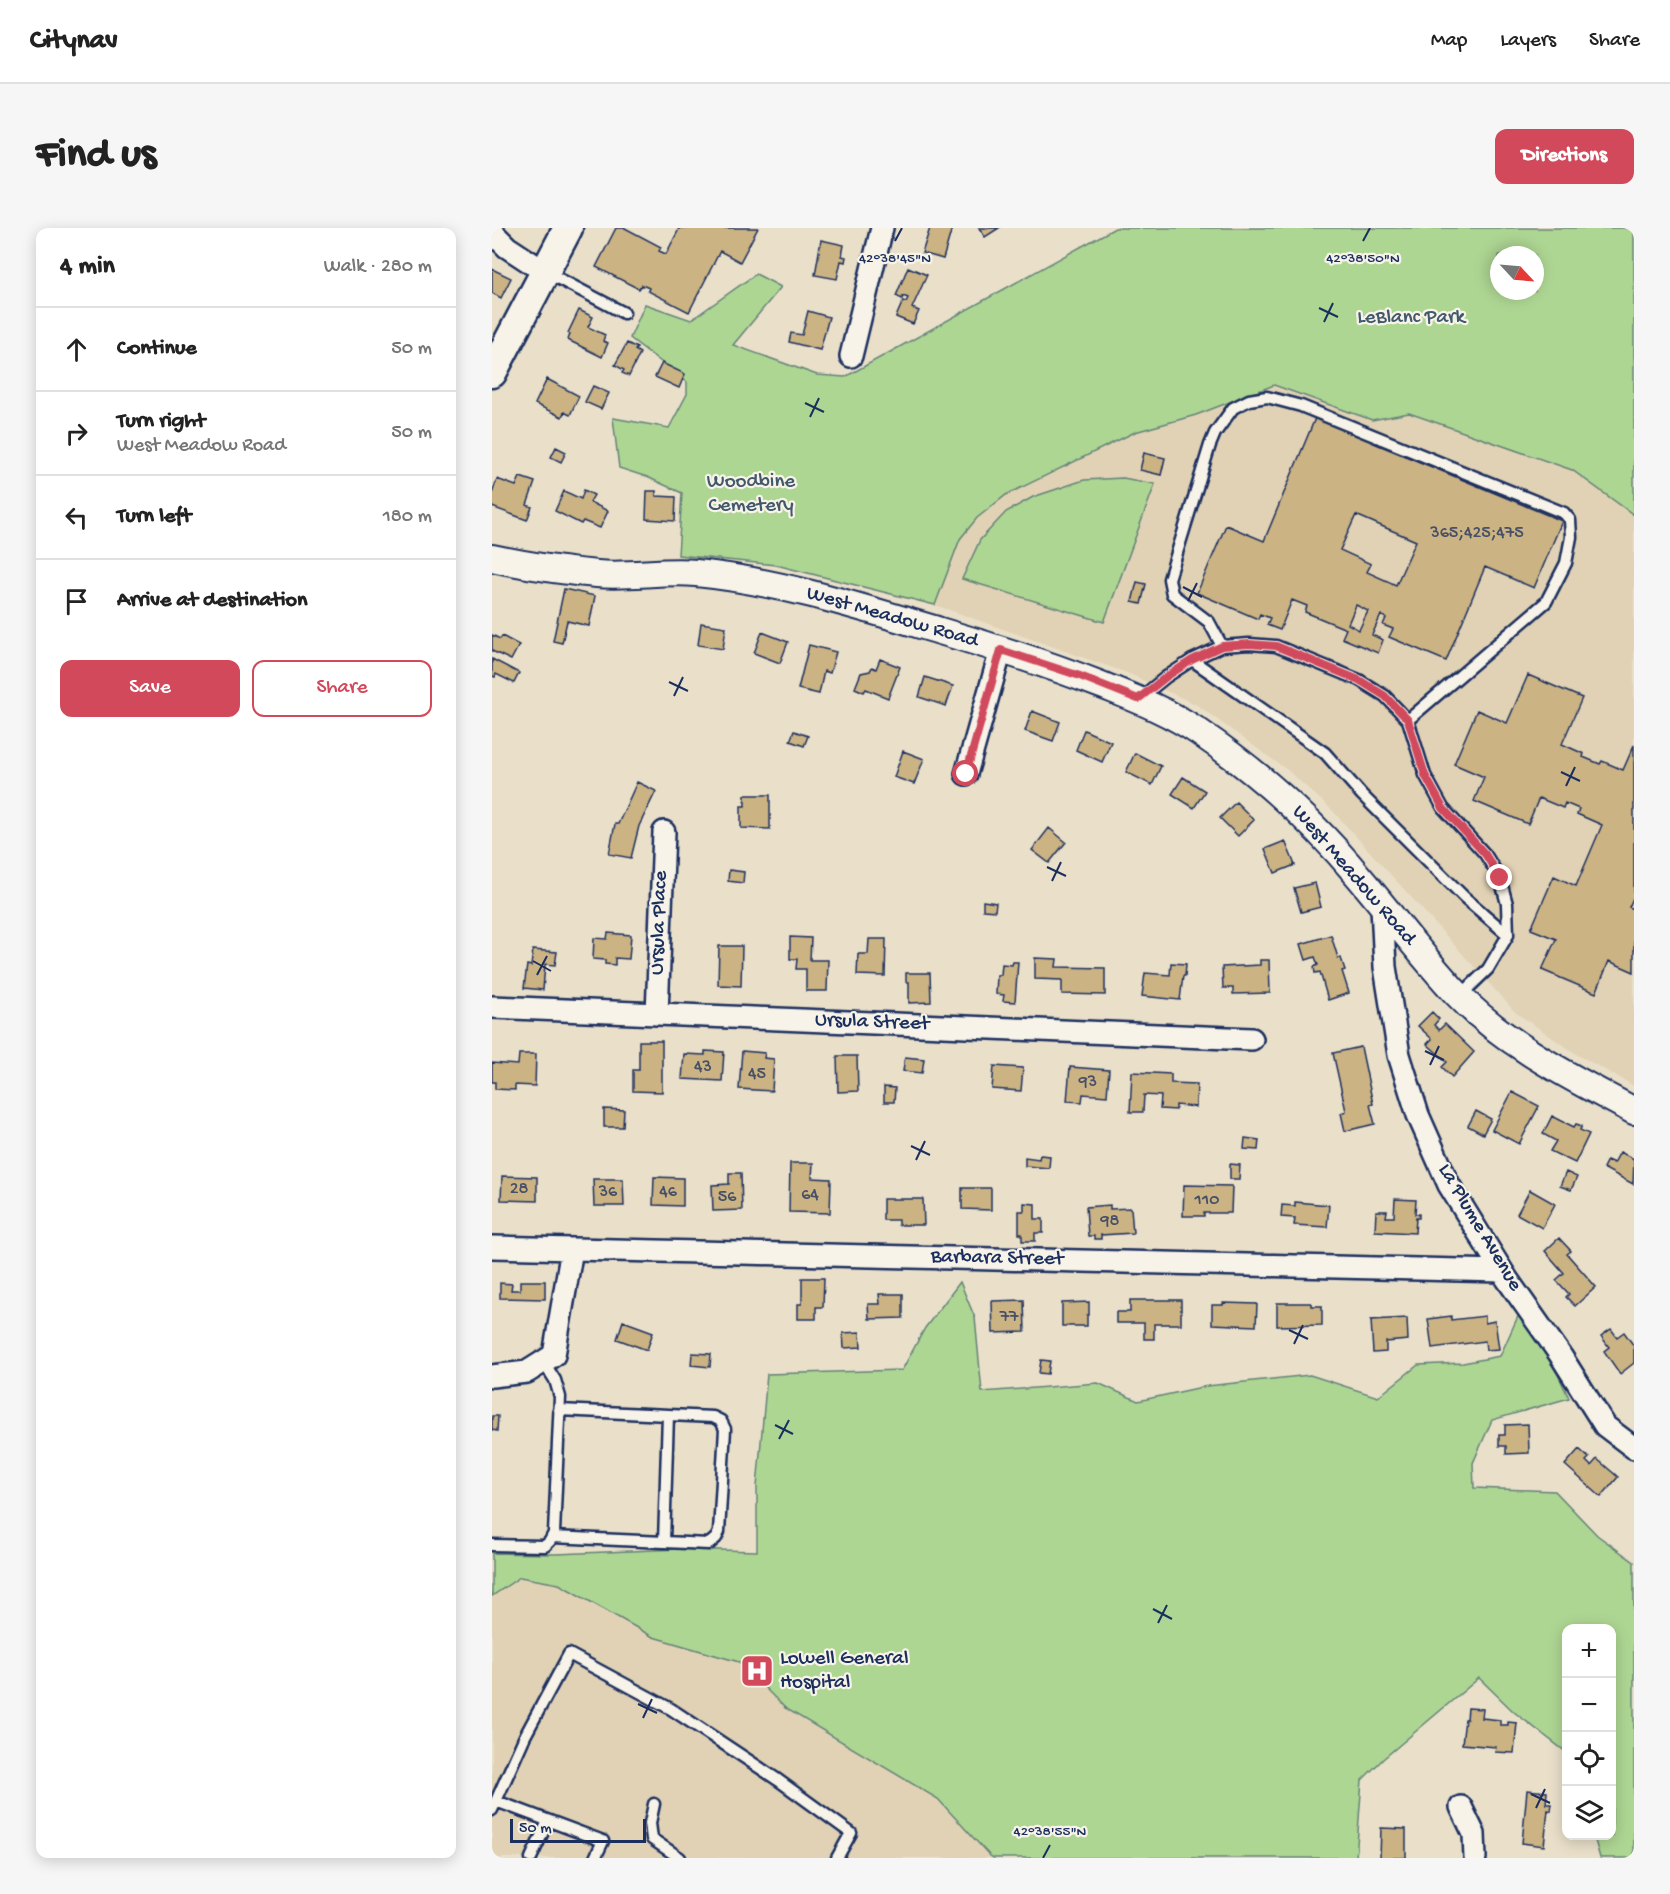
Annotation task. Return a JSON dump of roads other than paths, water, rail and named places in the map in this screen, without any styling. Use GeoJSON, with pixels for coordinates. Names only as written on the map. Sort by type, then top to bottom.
{"type":"FeatureCollection","features":[{"type":"Feature","properties":{"kind":"main road"},"geometry":{"type":"LineString","coordinates":[[492,373],[568,228]]}},
{"type":"Feature","properties":{"kind":"street"},"geometry":{"type":"LineString","coordinates":[[851,356],[882,228]]}},
{"type":"Feature","properties":{"kind":"street"},"geometry":{"type":"LineString","coordinates":[[492,232],[507,247],[545,272]]}},
{"type":"Feature","properties":{"kind":"street","name":"West Meadow Road"},"geometry":{"type":"LineString","coordinates":[[492,558],[598,574],[694,573],[778,586],[857,606],[1001,650],[1080,676],[1138,699],[1197,731],[1253,772],[1301,813],[1361,878],[1459,996],[1491,1025],[1548,1064],[1634,1111]]}},
{"type":"Feature","properties":{"kind":"street"},"geometry":{"type":"LineString","coordinates":[[966,774],[1001,650]]}},
{"type":"Feature","properties":{"kind":"street","name":"Ursula Place"},"geometry":{"type":"LineString","coordinates":[[657,1014],[664,832]]}},
{"type":"Feature","properties":{"kind":"street","name":"La Plume Avenue"},"geometry":{"type":"LineString","coordinates":[[1382,906],[1385,967],[1399,1055],[1418,1115],[1449,1185],[1502,1271],[1559,1353],[1605,1426],[1634,1448]]}},
{"type":"Feature","properties":{"kind":"street","name":"Ursula Street"},"geometry":{"type":"LineString","coordinates":[[492,1007],[1252,1039]]}},
{"type":"Feature","properties":{"kind":"street","name":"Barbara Street"},"geometry":{"type":"LineString","coordinates":[[492,1247],[1502,1271]]}},
{"type":"Feature","properties":{"kind":"street"},"geometry":{"type":"LineString","coordinates":[[492,1376],[527,1372],[554,1354],[572,1249]]}},
{"type":"Feature","properties":{"kind":"street"},"geometry":{"type":"LineString","coordinates":[[1461,1807],[1474,1834],[1476,1858]]}},
{"type":"Feature","properties":{"kind":"lane"},"geometry":{"type":"LineString","coordinates":[[545,272],[624,313]]}},
{"type":"Feature","properties":{"kind":"lane"},"geometry":{"type":"LineString","coordinates":[[1222,646],[1209,622],[1172,594],[1168,579],[1215,433],[1233,408],[1250,400],[1267,397],[1301,406],[1564,513],[1570,520],[1571,537],[1568,554],[1546,602],[1408,720]]}},
{"type":"Feature","properties":{"kind":"lane"},"geometry":{"type":"LineString","coordinates":[[1138,699],[1192,660],[1222,646],[1249,644],[1276,646],[1359,680],[1385,696],[1408,720],[1425,775],[1443,808],[1485,854],[1500,878],[1507,904],[1508,935],[1488,969],[1459,996]]}},
{"type":"Feature","properties":{"kind":"lane"},"geometry":{"type":"LineString","coordinates":[[1192,660],[1325,753],[1362,795],[1455,888],[1508,935]]}},
{"type":"Feature","properties":{"kind":"lane"},"geometry":{"type":"LineString","coordinates":[[492,1545],[545,1546],[554,1533],[559,1389],[543,1362]]}},
{"type":"Feature","properties":{"kind":"lane"},"geometry":{"type":"LineString","coordinates":[[552,1537],[710,1544],[719,1532],[725,1429],[721,1421],[713,1417],[560,1410]]}},
{"type":"Feature","properties":{"kind":"lane"},"geometry":{"type":"LineString","coordinates":[[664,1542],[668,1415]]}},
{"type":"Feature","properties":{"kind":"lane"},"geometry":{"type":"LineString","coordinates":[[595,1858],[603,1841],[494,1805],[525,1736],[569,1654],[671,1709],[778,1780],[850,1833],[840,1857]]}},
{"type":"Feature","properties":{"kind":"lane"},"geometry":{"type":"LineString","coordinates":[[654,1804],[650,1823],[652,1839],[680,1858]]}},
{"type":"Feature","properties":{"kind":"lane"},"geometry":{"type":"LineString","coordinates":[[531,1858],[548,1821]]}},
{"type":"Feature","properties":{"kind":"place","name":"Lowell General Hospital"},"geometry":{"type":"Point","coordinates":[757,1671]}},
{"type":"Feature","properties":{"kind":"park label","name":"LeBlanc Park"},"geometry":{"type":"Point","coordinates":[1411,318]}},
{"type":"Feature","properties":{"kind":"park label","name":"Woodbine Cemetery"},"geometry":{"type":"Point","coordinates":[751,494]}}]}
